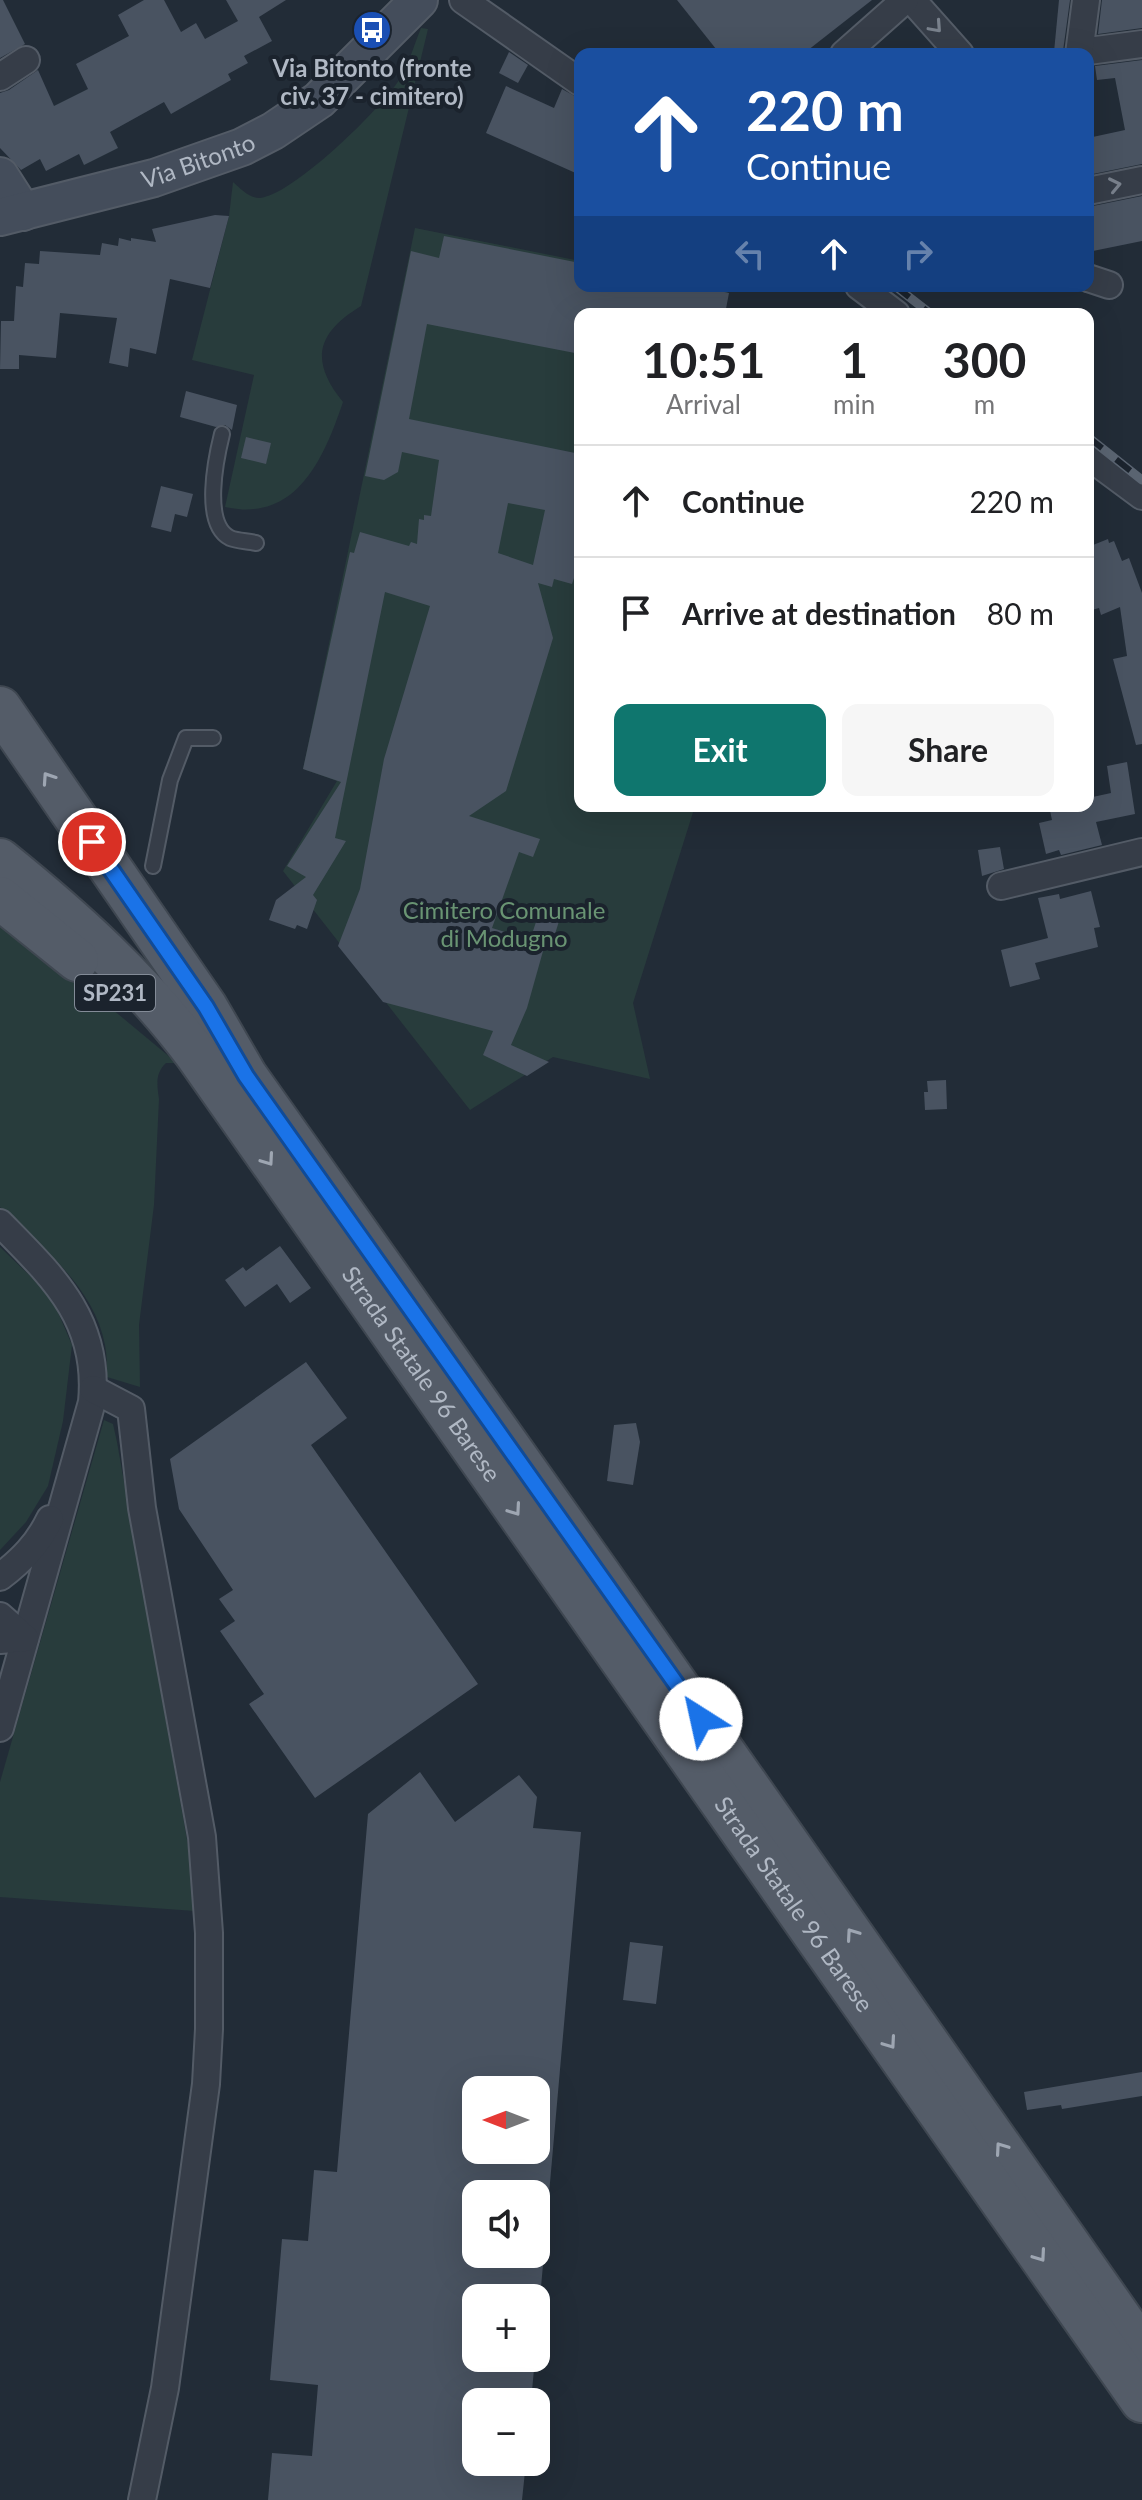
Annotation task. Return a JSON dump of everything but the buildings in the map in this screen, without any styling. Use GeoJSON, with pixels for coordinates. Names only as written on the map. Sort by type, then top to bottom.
{"type":"FeatureCollection","features":[{"type":"Feature","properties":{"kind":"main road"},"geometry":{"type":"LineString","coordinates":[[0,708],[206,1007],[235,1086]]}},
{"type":"Feature","properties":{"kind":"main road"},"geometry":{"type":"LineString","coordinates":[[0,831],[56,878],[144,963],[235,1086]]}},
{"type":"Feature","properties":{"kind":"main road"},"geometry":{"type":"LineString","coordinates":[[0,860],[50,900],[132,979],[235,1086]]}},
{"type":"Feature","properties":{"kind":"main road","name":"SP231"},"geometry":{"type":"LineString","coordinates":[[0,898],[153,1026],[235,1086]]}},
{"type":"Feature","properties":{"kind":"main road","name":"Strada Statale 96 Barese"},"geometry":{"type":"LineString","coordinates":[[235,1086],[590,1561],[1142,2349]]}},
{"type":"Feature","properties":{"kind":"main road","name":"Strada Statale 96 Barese"},"geometry":{"type":"LineString","coordinates":[[235,1086],[1142,2401]]}},
{"type":"Feature","properties":{"kind":"street","name":"Via Bitonto"},"geometry":{"type":"LineString","coordinates":[[8,218],[182,168],[242,147],[273,131],[319,100],[419,0]]}},
{"type":"Feature","properties":{"kind":"street"},"geometry":{"type":"LineString","coordinates":[[463,0],[574,78]]}},
{"type":"Feature","properties":{"kind":"street"},"geometry":{"type":"LineString","coordinates":[[851,48],[905,0]]}},
{"type":"Feature","properties":{"kind":"street"},"geometry":{"type":"LineString","coordinates":[[912,0],[955,48]]}},
{"type":"Feature","properties":{"kind":"street"},"geometry":{"type":"LineString","coordinates":[[1081,48],[1086,0]]}},
{"type":"Feature","properties":{"kind":"street"},"geometry":{"type":"LineString","coordinates":[[1094,51],[1142,44]]}},
{"type":"Feature","properties":{"kind":"street"},"geometry":{"type":"LineString","coordinates":[[0,77],[26,60]]}},
{"type":"Feature","properties":{"kind":"street"},"geometry":{"type":"LineString","coordinates":[[0,176],[8,218]]}},
{"type":"Feature","properties":{"kind":"street"},"geometry":{"type":"LineString","coordinates":[[1094,190],[1142,180]]}},
{"type":"Feature","properties":{"kind":"street"},"geometry":{"type":"LineString","coordinates":[[867,292],[888,308]]}},
{"type":"Feature","properties":{"kind":"street"},"geometry":{"type":"LineString","coordinates":[[1094,460],[1142,496]]}},
{"type":"Feature","properties":{"kind":"street"},"geometry":{"type":"LineString","coordinates":[[1001,886],[1142,852]]}},
{"type":"Feature","properties":{"kind":"street"},"geometry":{"type":"LineString","coordinates":[[0,1223],[69,1298],[81,1323],[94,1379],[92,1402],[70,1476],[12,1639],[0,1728]]}},
{"type":"Feature","properties":{"kind":"street"},"geometry":{"type":"LineString","coordinates":[[93,1389],[131,1409],[142,1508],[207,1876],[209,2029],[206,2084],[165,2388],[142,2500]]}},
{"type":"Feature","properties":{"kind":"street"},"geometry":{"type":"LineString","coordinates":[[0,1577],[24,1559],[43,1533],[70,1476]]}},
{"type":"Feature","properties":{"kind":"street"},"geometry":{"type":"LineString","coordinates":[[0,1616],[12,1639]]}},
{"type":"Feature","properties":{"kind":"lane"},"geometry":{"type":"LineString","coordinates":[[222,434],[215,462],[213,507],[221,529],[230,538],[256,543]]}},
{"type":"Feature","properties":{"kind":"lane"},"geometry":{"type":"LineString","coordinates":[[153,866],[170,780],[186,738],[213,738]]}},
{"type":"Feature","properties":{"kind":"lane"},"geometry":{"type":"LineString","coordinates":[[1103,2294],[1142,2319]]}},
{"type":"Feature","properties":{"kind":"green space"},"geometry":{"type":"Polygon","coordinates":[[[421,28],[428,29],[361,306],[335,326],[323,348],[325,373],[343,402],[327,444],[304,482],[289,496],[271,505],[250,509],[225,507],[254,375],[192,360],[229,216],[233,182],[248,195],[259,198],[274,194],[313,168],[356,129],[389,93],[406,68],[421,28]]]}},
{"type":"Feature","properties":{"kind":"green space","name":"Cimitero Comunale di Modugno"},"geometry":{"type":"Polygon","coordinates":[[[415,228],[574,260],[574,292],[728,292],[724,308],[574,308],[574,812],[693,812],[633,1003],[650,1079],[553,1057],[470,1110],[283,871],[337,781],[303,769],[415,228]]]}},
{"type":"Feature","properties":{"kind":"green space"},"geometry":{"type":"Polygon","coordinates":[[[0,916],[177,1063],[166,1063],[158,1080],[154,1205],[139,1325],[140,1387],[107,1377],[105,1345],[90,1304],[64,1269],[0,1207],[0,916]]]}},
{"type":"Feature","properties":{"kind":"green space"},"geometry":{"type":"Polygon","coordinates":[[[0,1247],[51,1296],[72,1345],[63,1421],[48,1486],[26,1522],[0,1550],[0,1247]]]}},
{"type":"Feature","properties":{"kind":"green space"},"geometry":{"type":"Polygon","coordinates":[[[104,1420],[113,1424],[117,1442],[189,1851],[195,1911],[0,1897],[0,1782],[104,1420]]]}},
{"type":"Feature","properties":{"kind":"railway"},"geometry":{"type":"LineString","coordinates":[[903,292],[923,308]]}},
{"type":"Feature","properties":{"kind":"railway"},"geometry":{"type":"LineString","coordinates":[[1094,442],[1142,480]]}},
{"type":"Feature","properties":{"kind":"place","name":"Via Bitonto (fronte civ. 37 - cimitero)"},"geometry":{"type":"Point","coordinates":[372,30]}},
{"type":"Feature","properties":{"kind":"route"},"geometry":{"type":"LineString","coordinates":[[92,842],[206,1007],[246,1076],[701,1719]]}}]}
